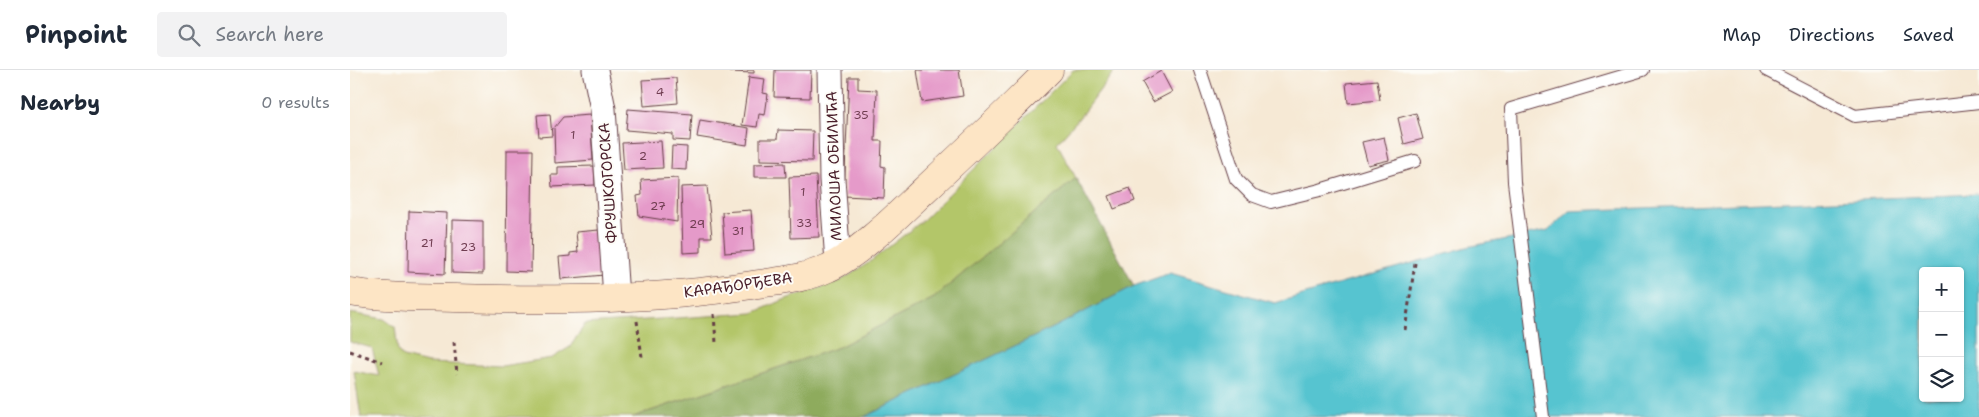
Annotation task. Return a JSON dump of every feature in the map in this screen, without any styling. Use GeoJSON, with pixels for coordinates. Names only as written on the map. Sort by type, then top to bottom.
{"type":"FeatureCollection","features":[{"type":"Feature","properties":{"kind":"main road","name":"КАРАЂОРЂЕВА"},"geometry":{"type":"LineString","coordinates":[[350,292],[496,299],[616,297],[687,294],[754,285],[807,275],[828,268],[838,262],[897,216],[1049,70]]}},
{"type":"Feature","properties":{"kind":"street","name":"ФРУШКОГОРСКА"},"geometry":{"type":"LineString","coordinates":[[595,70],[603,109],[616,297]]}},
{"type":"Feature","properties":{"kind":"street","name":"МИЛОША ОБИЛИЋА"},"geometry":{"type":"LineString","coordinates":[[830,70],[832,179],[838,262]]}},
{"type":"Feature","properties":{"kind":"lane"},"geometry":{"type":"LineString","coordinates":[[1200,70],[1236,179],[1252,195],[1271,202],[1320,190],[1415,161]]}},
{"type":"Feature","properties":{"kind":"lane"},"geometry":{"type":"LineString","coordinates":[[1544,417],[1514,182],[1511,109],[1643,70]]}},
{"type":"Feature","properties":{"kind":"lane"},"geometry":{"type":"LineString","coordinates":[[1766,70],[1855,116],[1979,102]]}},
{"type":"Feature","properties":{"kind":"path"},"geometry":{"type":"LineString","coordinates":[[1405,330],[1415,263]]}},
{"type":"Feature","properties":{"kind":"path"},"geometry":{"type":"LineString","coordinates":[[714,324],[716,344]]}},
{"type":"Feature","properties":{"kind":"path"},"geometry":{"type":"LineString","coordinates":[[639,338],[642,357]]}},
{"type":"Feature","properties":{"kind":"path"},"geometry":{"type":"LineString","coordinates":[[454,342],[457,374]]}},
{"type":"Feature","properties":{"kind":"path"},"geometry":{"type":"LineString","coordinates":[[350,351],[382,362]]}},
{"type":"Feature","properties":{"kind":"green space"},"geometry":{"type":"Polygon","coordinates":[[[1073,70],[1115,70],[1079,118],[1057,143],[1076,178],[934,298],[839,347],[633,417],[361,417],[354,371],[379,376],[372,348],[350,342],[350,313],[384,319],[395,327],[398,351],[403,357],[428,363],[502,366],[552,358],[570,347],[585,324],[753,313],[786,299],[840,281],[867,264],[922,221],[1073,70]]]}},
{"type":"Feature","properties":{"kind":"green space"},"geometry":{"type":"Polygon","coordinates":[[[1076,178],[1134,286],[1055,327],[864,417],[633,417],[839,347],[934,298],[1076,178]]]}},
{"type":"Feature","properties":{"kind":"water"},"geometry":{"type":"Polygon","coordinates":[[[1979,194],[1979,417],[864,417],[1055,327],[1134,286],[1170,273],[1275,303],[1467,247],[1548,231],[1569,211],[1979,194]]]}},
{"type":"Feature","properties":{"kind":"building"},"geometry":{"type":"Polygon","coordinates":[[[729,70],[754,70],[754,73],[729,72],[729,70]]]}},
{"type":"Feature","properties":{"kind":"building"},"geometry":{"type":"Polygon","coordinates":[[[775,70],[811,70],[810,98],[774,97],[775,70]]]}},
{"type":"Feature","properties":{"kind":"building"},"geometry":{"type":"Polygon","coordinates":[[[917,70],[959,70],[963,96],[922,102],[917,70]]]}},
{"type":"Feature","properties":{"kind":"building"},"geometry":{"type":"Polygon","coordinates":[[[1161,71],[1172,92],[1153,102],[1142,82],[1161,71]]]}},
{"type":"Feature","properties":{"kind":"building"},"geometry":{"type":"Polygon","coordinates":[[[749,77],[765,79],[763,93],[768,94],[765,115],[759,114],[757,127],[742,125],[749,77]]]}},
{"type":"Feature","properties":{"kind":"building"},"geometry":{"type":"Polygon","coordinates":[[[849,77],[858,77],[858,89],[877,90],[875,141],[882,141],[881,166],[885,167],[884,198],[844,196],[849,77]]]}},
{"type":"Feature","properties":{"kind":"building"},"geometry":{"type":"Polygon","coordinates":[[[676,78],[678,103],[644,106],[642,80],[676,78]]]}},
{"type":"Feature","properties":{"kind":"building"},"geometry":{"type":"Polygon","coordinates":[[[1377,80],[1380,100],[1348,103],[1346,83],[1377,80]]]}},
{"type":"Feature","properties":{"kind":"building"},"geometry":{"type":"Polygon","coordinates":[[[628,109],[692,114],[690,141],[673,140],[673,134],[626,130],[628,109]]]}},
{"type":"Feature","properties":{"kind":"building"},"geometry":{"type":"Polygon","coordinates":[[[1416,113],[1423,139],[1404,144],[1398,118],[1416,113]]]}},
{"type":"Feature","properties":{"kind":"building"},"geometry":{"type":"Polygon","coordinates":[[[550,114],[552,136],[539,137],[537,115],[550,114]]]}},
{"type":"Feature","properties":{"kind":"building"},"geometry":{"type":"Polygon","coordinates":[[[590,115],[593,160],[555,163],[554,128],[563,117],[590,115]]]}},
{"type":"Feature","properties":{"kind":"building"},"geometry":{"type":"Polygon","coordinates":[[[700,120],[749,128],[747,145],[697,137],[700,120]]]}},
{"type":"Feature","properties":{"kind":"building"},"geometry":{"type":"Polygon","coordinates":[[[778,130],[813,131],[812,161],[760,160],[760,139],[777,139],[778,130]]]}},
{"type":"Feature","properties":{"kind":"building"},"geometry":{"type":"Polygon","coordinates":[[[1384,137],[1389,160],[1368,165],[1362,142],[1384,137]]]}},
{"type":"Feature","properties":{"kind":"building"},"geometry":{"type":"Polygon","coordinates":[[[661,141],[663,168],[624,170],[622,143],[661,141]]]}},
{"type":"Feature","properties":{"kind":"building"},"geometry":{"type":"Polygon","coordinates":[[[672,146],[687,147],[686,170],[671,169],[672,146]]]}},
{"type":"Feature","properties":{"kind":"building"},"geometry":{"type":"Polygon","coordinates":[[[507,150],[533,150],[531,272],[506,271],[507,150]]]}},
{"type":"Feature","properties":{"kind":"building"},"geometry":{"type":"Polygon","coordinates":[[[785,163],[786,177],[754,177],[754,164],[785,163]]]}},
{"type":"Feature","properties":{"kind":"building"},"geometry":{"type":"Polygon","coordinates":[[[594,166],[595,185],[552,187],[551,175],[558,175],[558,167],[594,166]]]}},
{"type":"Feature","properties":{"kind":"building"},"geometry":{"type":"Polygon","coordinates":[[[816,176],[819,237],[791,238],[789,177],[816,176]]]}},
{"type":"Feature","properties":{"kind":"building"},"geometry":{"type":"Polygon","coordinates":[[[678,178],[677,222],[639,216],[637,196],[642,195],[641,180],[678,178]]]}},
{"type":"Feature","properties":{"kind":"building"},"geometry":{"type":"Polygon","coordinates":[[[707,186],[712,237],[701,237],[701,252],[683,253],[681,187],[707,186]]]}},
{"type":"Feature","properties":{"kind":"building"},"geometry":{"type":"Polygon","coordinates":[[[1130,188],[1135,201],[1114,209],[1109,196],[1130,188]]]}},
{"type":"Feature","properties":{"kind":"building"},"geometry":{"type":"Polygon","coordinates":[[[751,210],[754,251],[725,253],[722,212],[751,210]]]}},
{"type":"Feature","properties":{"kind":"building"},"geometry":{"type":"Polygon","coordinates":[[[409,211],[447,213],[445,274],[408,272],[409,211]]]}},
{"type":"Feature","properties":{"kind":"building"},"geometry":{"type":"Polygon","coordinates":[[[452,220],[483,221],[483,274],[452,273],[452,220]]]}},
{"type":"Feature","properties":{"kind":"building"},"geometry":{"type":"Polygon","coordinates":[[[599,230],[604,275],[561,279],[559,257],[570,256],[570,253],[578,252],[576,232],[599,230]]]}}]}
